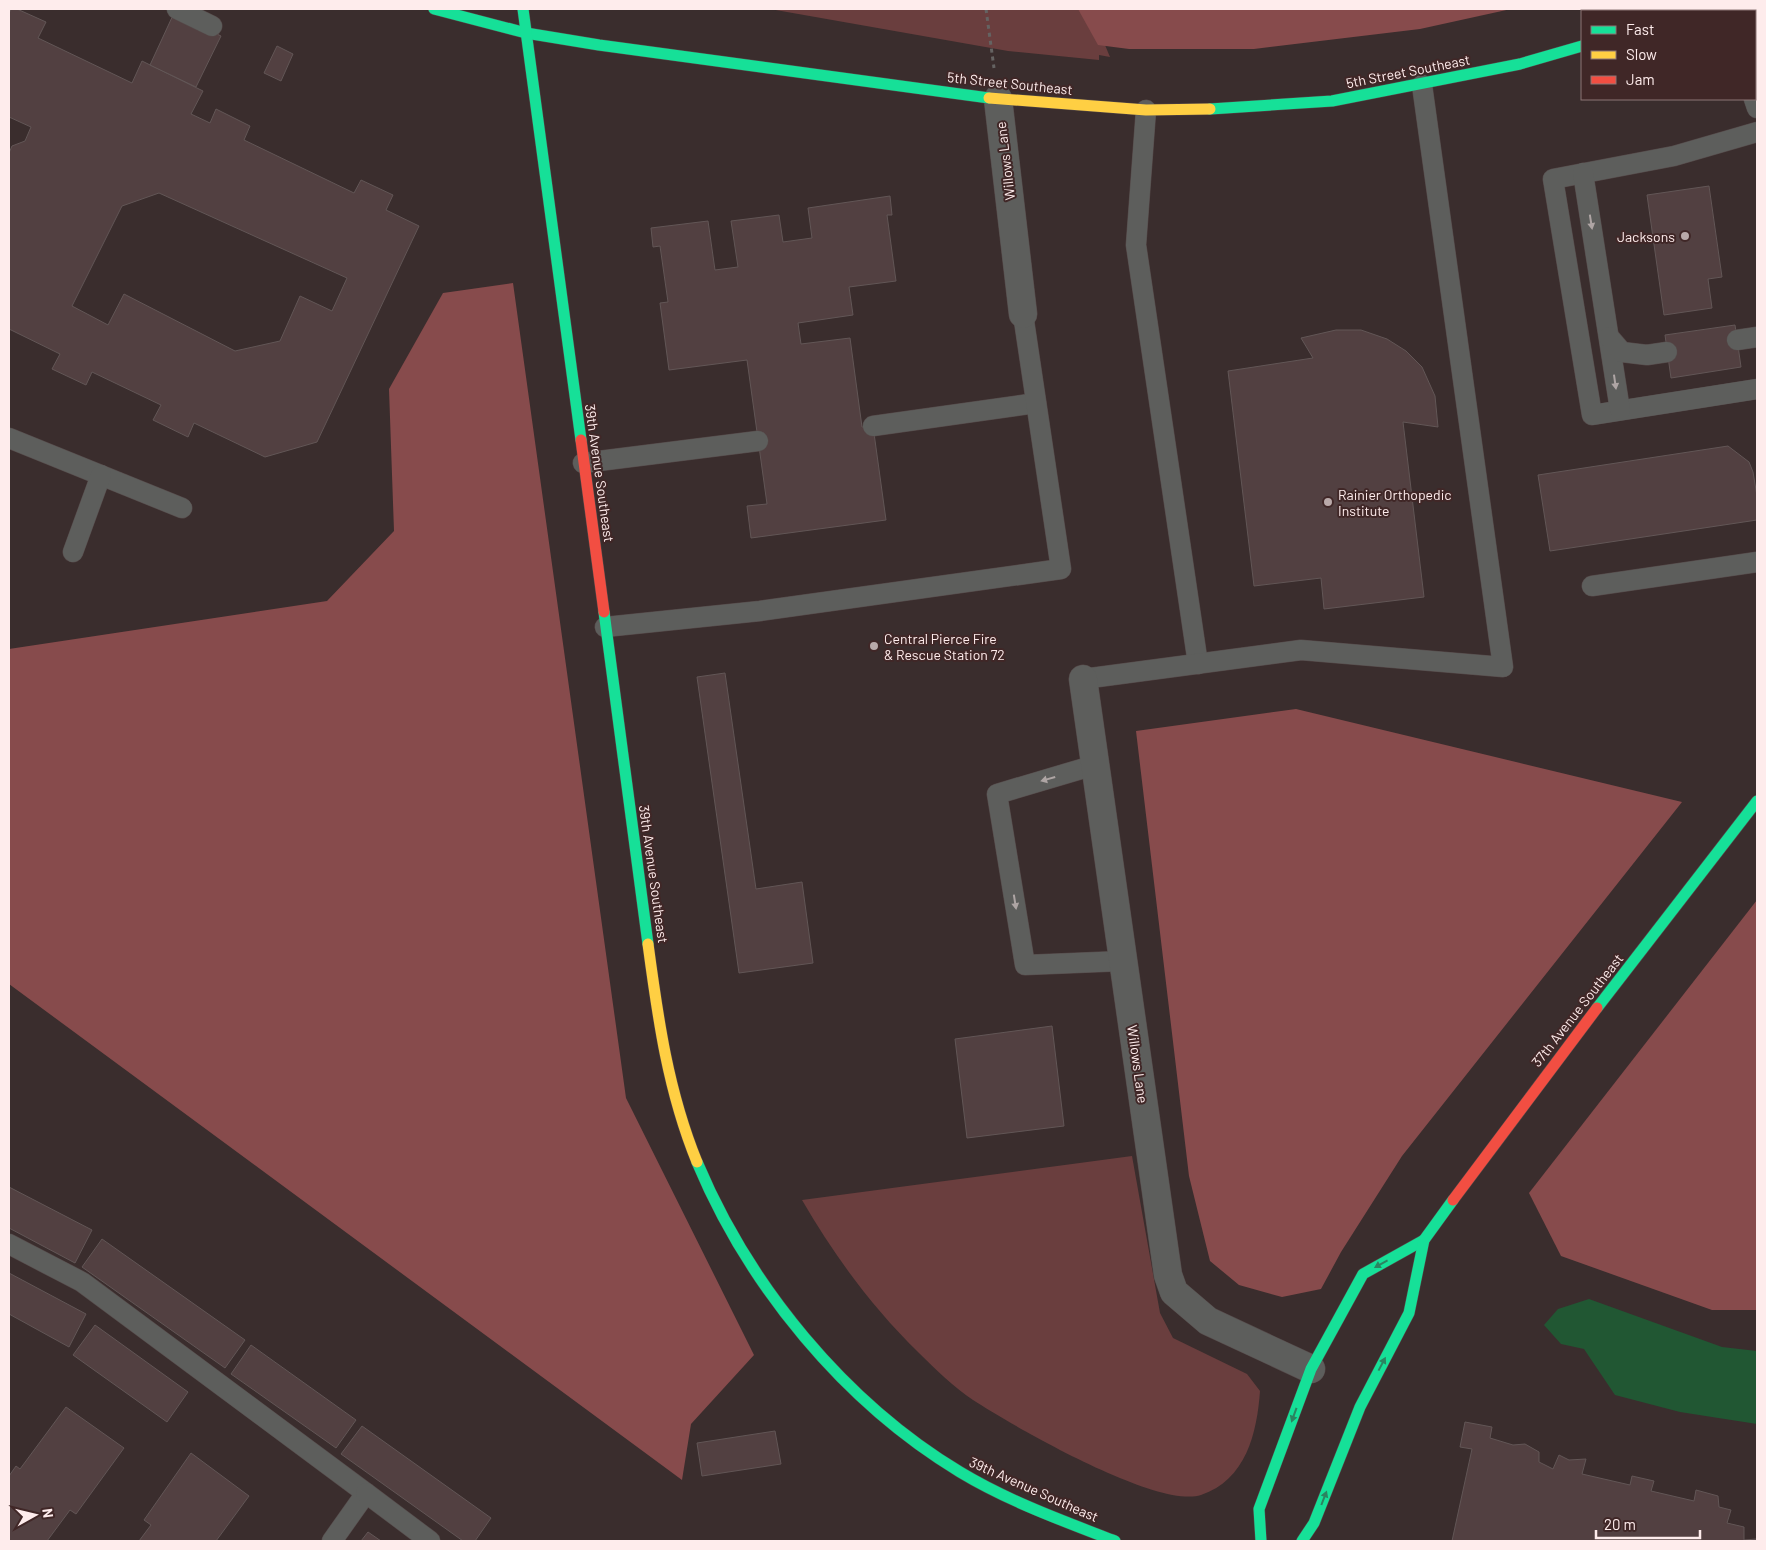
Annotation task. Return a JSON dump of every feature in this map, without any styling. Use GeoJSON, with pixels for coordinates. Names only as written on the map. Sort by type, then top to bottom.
{"type":"FeatureCollection","features":[{"type":"Feature","properties":{"kind":"main road","name":"5th Street Southeast"},"geometry":{"type":"LineString","coordinates":[[434,9],[526,33],[998,99],[1146,110],[1216,109],[1332,101],[1422,85],[1520,64],[1581,46]]}},
{"type":"Feature","properties":{"kind":"main road","name":"39th Avenue Southeast"},"geometry":{"type":"LineString","coordinates":[[522,9],[662,1046],[684,1129],[718,1205],[756,1272],[824,1359],[891,1422],[958,1471],[1025,1504],[1115,1541]]}},
{"type":"Feature","properties":{"kind":"main road","name":"37th Avenue Southeast"},"geometry":{"type":"LineString","coordinates":[[1302,1541],[1314,1523],[1360,1407],[1409,1313],[1424,1240],[1526,1100],[1757,801]]}},
{"type":"Feature","properties":{"kind":"main road","name":"37th Avenue Southeast"},"geometry":{"type":"LineString","coordinates":[[1311,1369],[1363,1274],[1424,1240]]}},
{"type":"Feature","properties":{"kind":"main road"},"geometry":{"type":"LineString","coordinates":[[1261,1541],[1259,1509],[1311,1369]]}},
{"type":"Feature","properties":{"kind":"street","name":"Willows Lane"},"geometry":{"type":"LineString","coordinates":[[998,99],[1023,314]]}},
{"type":"Feature","properties":{"kind":"street","name":"Willows Lane"},"geometry":{"type":"LineString","coordinates":[[1083,679],[1168,1275],[1174,1292],[1208,1321],[1311,1369]]}},
{"type":"Feature","properties":{"kind":"lane"},"geometry":{"type":"LineString","coordinates":[[177,9],[212,26]]}},
{"type":"Feature","properties":{"kind":"lane"},"geometry":{"type":"LineString","coordinates":[[1083,679],[1301,650],[1503,667],[1422,85]]}},
{"type":"Feature","properties":{"kind":"lane"},"geometry":{"type":"LineString","coordinates":[[1146,110],[1136,245],[1198,664]]}},
{"type":"Feature","properties":{"kind":"lane"},"geometry":{"type":"LineString","coordinates":[[1757,132],[1674,156],[1553,179],[1592,415],[1757,389]]}},
{"type":"Feature","properties":{"kind":"lane"},"geometry":{"type":"LineString","coordinates":[[1583,173],[1620,410]]}},
{"type":"Feature","properties":{"kind":"lane"},"geometry":{"type":"LineString","coordinates":[[605,627],[760,611],[1061,569],[1023,314]]}},
{"type":"Feature","properties":{"kind":"lane"},"geometry":{"type":"LineString","coordinates":[[1609,337],[1622,352],[1647,354],[1667,352]]}},
{"type":"Feature","properties":{"kind":"lane"},"geometry":{"type":"LineString","coordinates":[[1737,340],[1757,337]]}},
{"type":"Feature","properties":{"kind":"lane"},"geometry":{"type":"LineString","coordinates":[[873,426],[1036,403]]}},
{"type":"Feature","properties":{"kind":"lane"},"geometry":{"type":"LineString","coordinates":[[9,438],[182,508]]}},
{"type":"Feature","properties":{"kind":"lane"},"geometry":{"type":"LineString","coordinates":[[583,463],[758,441]]}},
{"type":"Feature","properties":{"kind":"lane"},"geometry":{"type":"LineString","coordinates":[[73,552],[101,476]]}},
{"type":"Feature","properties":{"kind":"lane"},"geometry":{"type":"LineString","coordinates":[[1592,586],[1757,562]]}},
{"type":"Feature","properties":{"kind":"lane"},"geometry":{"type":"LineString","coordinates":[[1094,765],[997,794],[1025,965],[1123,961]]}},
{"type":"Feature","properties":{"kind":"lane"},"geometry":{"type":"LineString","coordinates":[[9,1244],[82,1282],[430,1541]]}},
{"type":"Feature","properties":{"kind":"lane"},"geometry":{"type":"LineString","coordinates":[[332,1541],[366,1492]]}},
{"type":"Feature","properties":{"kind":"path"},"geometry":{"type":"LineString","coordinates":[[986,9],[998,99]]}},
{"type":"Feature","properties":{"kind":"shaded area"},"geometry":{"type":"Polygon","coordinates":[[[770,9],[1090,9],[1110,57],[1099,55],[1099,60],[1008,51],[770,9]]]}},
{"type":"Feature","properties":{"kind":"shaded area"},"geometry":{"type":"Polygon","coordinates":[[[1078,9],[1511,9],[1420,29],[1254,49],[1129,49],[1098,45],[1078,9]]]}},
{"type":"Feature","properties":{"kind":"shaded area"},"geometry":{"type":"Polygon","coordinates":[[[513,283],[626,1098],[754,1355],[691,1424],[682,1480],[9,984],[9,649],[327,601],[394,531],[389,389],[443,293],[513,283]]]}},
{"type":"Feature","properties":{"kind":"shaded area"},"geometry":{"type":"Polygon","coordinates":[[[1296,709],[1682,802],[1402,1156],[1341,1252],[1321,1289],[1282,1297],[1239,1285],[1210,1261],[1189,1176],[1136,731],[1296,709]]]}},
{"type":"Feature","properties":{"kind":"shaded area"},"geometry":{"type":"Polygon","coordinates":[[[1757,900],[1757,1310],[1712,1310],[1561,1256],[1529,1193],[1757,900]]]}},
{"type":"Feature","properties":{"kind":"shaded area"},"geometry":{"type":"Polygon","coordinates":[[[1132,1156],[1160,1313],[1173,1338],[1247,1374],[1260,1391],[1252,1438],[1239,1467],[1216,1488],[1201,1495],[1180,1496],[1152,1490],[1120,1478],[1019,1428],[966,1395],[919,1353],[885,1317],[841,1262],[802,1200],[1132,1156]]]}},
{"type":"Feature","properties":{"kind":"shaded area"},"geometry":{"type":"Polygon","coordinates":[[[1589,1299],[1722,1347],[1757,1351],[1757,1424],[1680,1412],[1615,1395],[1584,1349],[1561,1344],[1544,1325],[1558,1309],[1589,1299]]]}},
{"type":"Feature","properties":{"kind":"building"},"geometry":{"type":"Polygon","coordinates":[[[11,9],[17,9],[46,22],[38,38],[132,83],[142,61],[203,91],[191,114],[210,123],[216,109],[250,126],[244,140],[354,193],[361,180],[393,195],[386,210],[419,226],[317,442],[265,457],[194,423],[188,437],[153,420],[161,405],[92,372],[86,385],[52,369],[60,354],[9,329],[9,153],[12,146],[25,141],[31,127],[9,117],[9,13],[11,9]],[[159,193],[122,206],[72,306],[108,325],[124,294],[235,351],[280,341],[300,296],[332,311],[347,278],[159,193]]]}},
{"type":"Feature","properties":{"kind":"building"},"geometry":{"type":"Polygon","coordinates":[[[174,13],[221,36],[196,87],[150,65],[174,13]]]}},
{"type":"Feature","properties":{"kind":"building"},"geometry":{"type":"Polygon","coordinates":[[[277,46],[293,54],[281,81],[264,73],[277,46]]]}},
{"type":"Feature","properties":{"kind":"building","name":"Jacksons"},"geometry":{"type":"Polygon","coordinates":[[[1709,186],[1722,277],[1708,279],[1712,308],[1664,315],[1647,195],[1709,186]]]}},
{"type":"Feature","properties":{"kind":"building"},"geometry":{"type":"Polygon","coordinates":[[[890,196],[892,215],[887,215],[896,281],[849,287],[853,315],[798,323],[801,344],[850,338],[862,427],[873,426],[886,520],[751,538],[747,506],[767,504],[747,360],[669,370],[660,303],[668,302],[660,246],[653,247],[651,228],[708,221],[715,270],[738,267],[731,221],[779,215],[783,242],[812,238],[808,208],[890,196]]]}},
{"type":"Feature","properties":{"kind":"building"},"geometry":{"type":"Polygon","coordinates":[[[1735,325],[1741,367],[1671,378],[1665,335],[1735,325]]]}},
{"type":"Feature","properties":{"kind":"building","name":"Rainier Orthopedic Institute"},"geometry":{"type":"Polygon","coordinates":[[[1336,330],[1361,330],[1387,339],[1406,351],[1422,367],[1435,396],[1438,427],[1403,422],[1424,597],[1324,609],[1321,578],[1254,586],[1228,371],[1313,358],[1301,338],[1336,330]]]}},
{"type":"Feature","properties":{"kind":"building"},"geometry":{"type":"Polygon","coordinates":[[[1728,446],[1749,462],[1753,472],[1757,496],[1757,520],[1550,551],[1538,475],[1728,446]]]}},
{"type":"Feature","properties":{"kind":"building"},"geometry":{"type":"Polygon","coordinates":[[[725,673],[756,889],[802,882],[813,963],[739,973],[697,677],[725,673]]]}},
{"type":"Feature","properties":{"kind":"building"},"geometry":{"type":"Polygon","coordinates":[[[1052,1026],[1064,1126],[967,1138],[955,1039],[1052,1026]]]}},
{"type":"Feature","properties":{"kind":"building"},"geometry":{"type":"Polygon","coordinates":[[[9,1187],[92,1230],[75,1263],[9,1228],[9,1187]]]}},
{"type":"Feature","properties":{"kind":"building"},"geometry":{"type":"Polygon","coordinates":[[[102,1239],[245,1340],[225,1368],[82,1267],[102,1239]]]}},
{"type":"Feature","properties":{"kind":"building"},"geometry":{"type":"Polygon","coordinates":[[[9,1273],[86,1314],[69,1347],[9,1314],[9,1273]]]}},
{"type":"Feature","properties":{"kind":"building"},"geometry":{"type":"Polygon","coordinates":[[[95,1325],[188,1392],[167,1422],[73,1355],[95,1325]]]}},
{"type":"Feature","properties":{"kind":"building"},"geometry":{"type":"Polygon","coordinates":[[[251,1345],[356,1420],[336,1448],[231,1374],[251,1345]]]}},
{"type":"Feature","properties":{"kind":"building"},"geometry":{"type":"Polygon","coordinates":[[[66,1407],[124,1448],[76,1514],[70,1510],[47,1541],[9,1541],[9,1476],[16,1466],[20,1469],[66,1407]]]}},
{"type":"Feature","properties":{"kind":"building"},"geometry":{"type":"Polygon","coordinates":[[[1465,1422],[1492,1427],[1490,1438],[1513,1445],[1525,1444],[1539,1452],[1539,1462],[1553,1469],[1559,1455],[1569,1460],[1586,1459],[1582,1474],[1630,1485],[1632,1476],[1654,1481],[1651,1491],[1694,1501],[1696,1490],[1718,1496],[1719,1507],[1731,1510],[1727,1523],[1744,1527],[1744,1540],[1757,1539],[1757,1541],[1452,1541],[1472,1449],[1460,1447],[1465,1422]]]}},
{"type":"Feature","properties":{"kind":"building"},"geometry":{"type":"Polygon","coordinates":[[[362,1426],[491,1518],[475,1541],[463,1541],[341,1454],[362,1426]]]}},
{"type":"Feature","properties":{"kind":"building"},"geometry":{"type":"Polygon","coordinates":[[[775,1431],[781,1464],[702,1476],[697,1443],[775,1431]]]}},
{"type":"Feature","properties":{"kind":"building"},"geometry":{"type":"Polygon","coordinates":[[[191,1453],[249,1496],[216,1541],[139,1541],[151,1525],[144,1520],[191,1453]]]}},
{"type":"Feature","properties":{"kind":"building"},"geometry":{"type":"Polygon","coordinates":[[[368,1532],[381,1541],[361,1541],[368,1532]]]}},
{"type":"Feature","properties":{"kind":"traffic: fast"},"geometry":{"type":"LineString","coordinates":[[434,9],[526,33],[599,45],[989,98]]}},
{"type":"Feature","properties":{"kind":"traffic: fast"},"geometry":{"type":"LineString","coordinates":[[523,9],[581,440]]}},
{"type":"Feature","properties":{"kind":"traffic: fast"},"geometry":{"type":"LineString","coordinates":[[1695,10],[1699,9]]}},
{"type":"Feature","properties":{"kind":"traffic: fast"},"geometry":{"type":"LineString","coordinates":[[1210,109],[1332,101],[1520,64],[1581,46]]}},
{"type":"Feature","properties":{"kind":"traffic: fast"},"geometry":{"type":"LineString","coordinates":[[604,612],[648,944]]}},
{"type":"Feature","properties":{"kind":"traffic: fast"},"geometry":{"type":"LineString","coordinates":[[1597,1008],[1757,801]]}},
{"type":"Feature","properties":{"kind":"traffic: fast"},"geometry":{"type":"LineString","coordinates":[[697,1162],[718,1208],[772,1296],[804,1337],[840,1376],[877,1411],[918,1444],[978,1482],[1036,1510],[1115,1541]]}},
{"type":"Feature","properties":{"kind":"traffic: fast"},"geometry":{"type":"LineString","coordinates":[[1302,1541],[1314,1523],[1360,1407],[1409,1313],[1424,1240],[1453,1200]]}},
{"type":"Feature","properties":{"kind":"traffic: fast"},"geometry":{"type":"LineString","coordinates":[[1261,1541],[1259,1509],[1311,1369],[1363,1274],[1424,1240]]}},
{"type":"Feature","properties":{"kind":"traffic: slow"},"geometry":{"type":"LineString","coordinates":[[989,98],[1146,110],[1210,109]]}},
{"type":"Feature","properties":{"kind":"traffic: slow"},"geometry":{"type":"LineString","coordinates":[[648,944],[660,1027],[671,1082],[697,1162]]}},
{"type":"Feature","properties":{"kind":"traffic: jam"},"geometry":{"type":"LineString","coordinates":[[581,440],[604,612]]}},
{"type":"Feature","properties":{"kind":"traffic: jam"},"geometry":{"type":"LineString","coordinates":[[1453,1200],[1597,1008]]}},
{"type":"Feature","properties":{"kind":"place","name":"Jacksons"},"geometry":{"type":"Point","coordinates":[1685,236]}},
{"type":"Feature","properties":{"kind":"place","name":"Rainier Orthopedic Institute"},"geometry":{"type":"Point","coordinates":[1328,502]}},
{"type":"Feature","properties":{"kind":"place","name":"Central Pierce Fire & Rescue Station 72"},"geometry":{"type":"Point","coordinates":[874,646]}}]}
